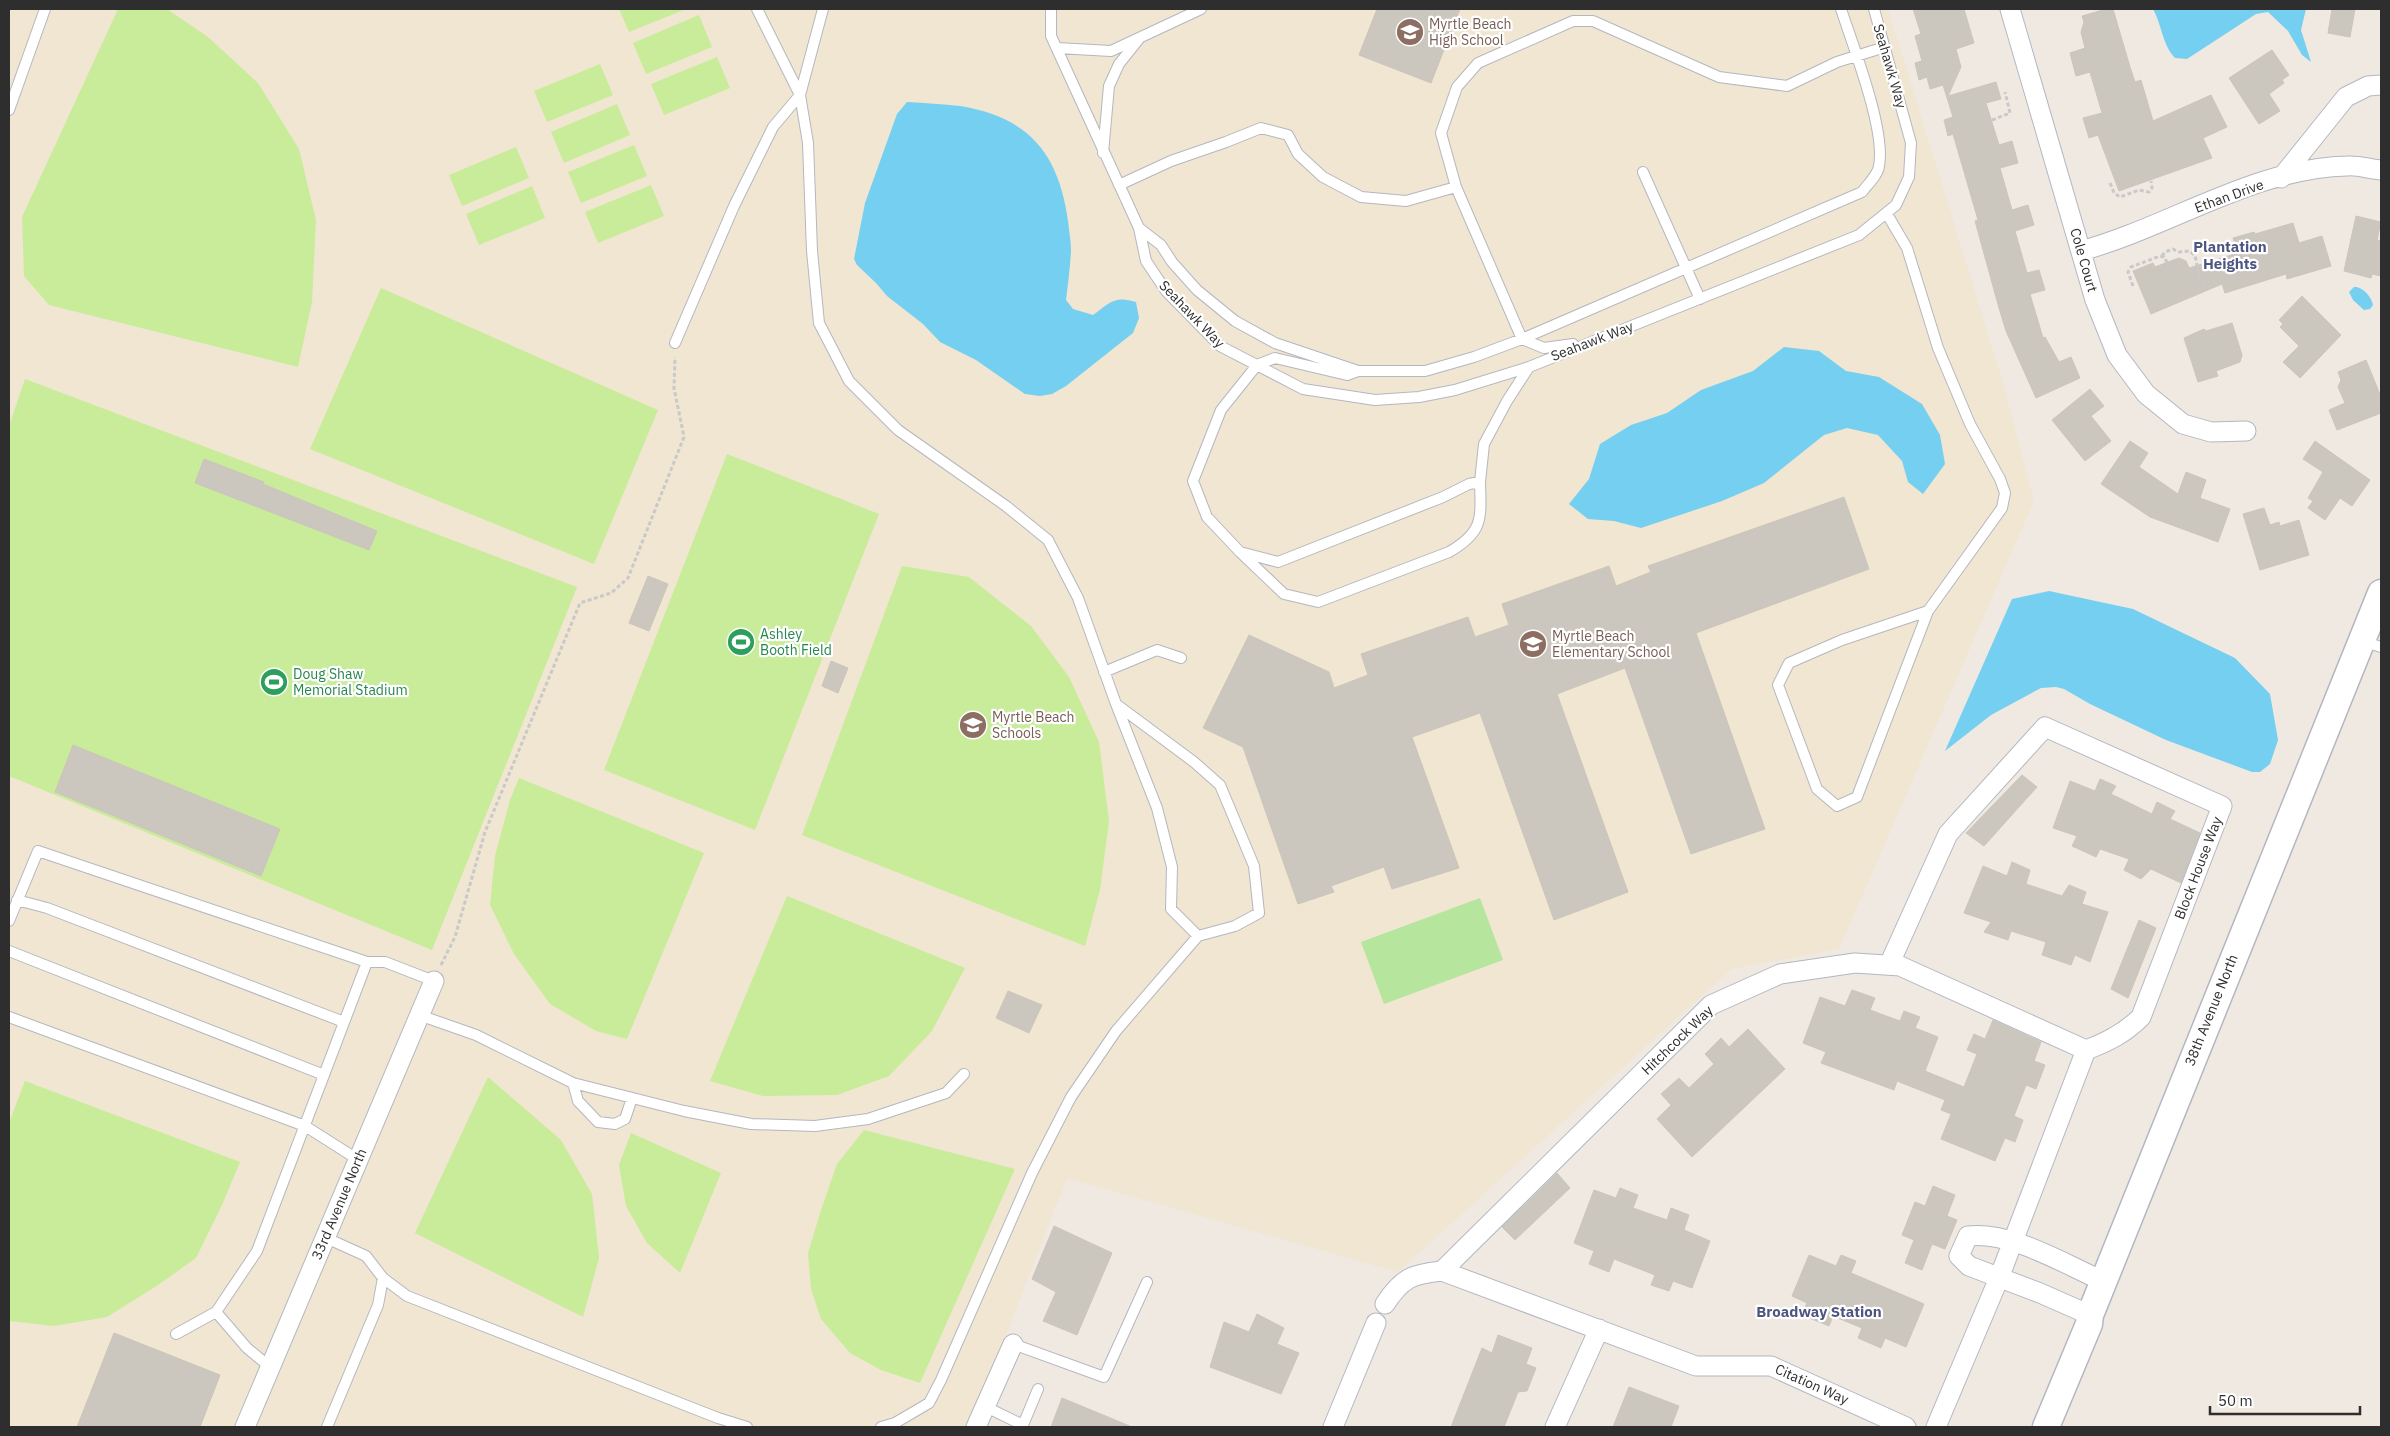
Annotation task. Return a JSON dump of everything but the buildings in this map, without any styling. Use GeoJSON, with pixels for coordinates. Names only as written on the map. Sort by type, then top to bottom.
{"type":"FeatureCollection","features":[{"type":"Feature","properties":{"kind":"main road","name":"38th Avenue North"},"geometry":{"type":"LineString","coordinates":[[2046,1427],[2088,1324],[2103,1281],[2371,644],[2381,593]]}},
{"type":"Feature","properties":{"kind":"street","name":"Cole Court"},"geometry":{"type":"LineString","coordinates":[[2010,9],[2095,300],[2117,355],[2146,394],[2182,424],[2211,432],[2246,431]]}},
{"type":"Feature","properties":{"kind":"street"},"geometry":{"type":"LineString","coordinates":[[2281,178],[2346,97],[2368,86],[2381,85]]}},
{"type":"Feature","properties":{"kind":"street","name":"Ethan Drive"},"geometry":{"type":"LineString","coordinates":[[2081,251],[2112,243],[2247,187],[2301,172],[2348,166],[2381,170]]}},
{"type":"Feature","properties":{"kind":"street","name":"Block House Way"},"geometry":{"type":"LineString","coordinates":[[1889,965],[1948,834],[2044,727],[2222,806],[2141,1017],[2128,1030],[2107,1042],[2086,1050]]}},
{"type":"Feature","properties":{"kind":"street","name":"Hitchcock Way"},"geometry":{"type":"LineString","coordinates":[[1442,1271],[1711,1005],[1780,974],[1855,963],[1900,966],[2086,1050]]}},
{"type":"Feature","properties":{"kind":"street","name":"33rd Avenue North"},"geometry":{"type":"LineString","coordinates":[[245,1427],[434,981]]}},
{"type":"Feature","properties":{"kind":"street"},"geometry":{"type":"LineString","coordinates":[[1937,1427],[1999,1278],[2086,1050]]}},
{"type":"Feature","properties":{"kind":"street"},"geometry":{"type":"LineString","coordinates":[[2090,1315],[1969,1266],[1959,1256],[1968,1236],[1984,1234],[2012,1241],[2103,1281]]}},
{"type":"Feature","properties":{"kind":"street","name":"Citation Way"},"geometry":{"type":"LineString","coordinates":[[1385,1304],[1395,1289],[1418,1273],[1442,1271],[1696,1366],[1770,1366],[1906,1427]]}},
{"type":"Feature","properties":{"kind":"street"},"geometry":{"type":"LineString","coordinates":[[1333,1427],[1376,1323]]}},
{"type":"Feature","properties":{"kind":"street"},"geometry":{"type":"LineString","coordinates":[[1555,1427],[1599,1330]]}},
{"type":"Feature","properties":{"kind":"street"},"geometry":{"type":"LineString","coordinates":[[976,1427],[1013,1344]]}},
{"type":"Feature","properties":{"kind":"lane"},"geometry":{"type":"LineString","coordinates":[[9,110],[45,9]]}},
{"type":"Feature","properties":{"kind":"lane"},"geometry":{"type":"LineString","coordinates":[[757,9],[800,95],[808,144],[812,251],[819,323],[849,381],[898,430],[1006,506],[1048,540],[1078,598],[1116,704],[1157,808],[1172,867],[1171,909],[1198,936]]}},
{"type":"Feature","properties":{"kind":"lane"},"geometry":{"type":"LineString","coordinates":[[675,343],[734,206],[773,128],[800,95],[824,9]]}},
{"type":"Feature","properties":{"kind":"lane","name":"Seahawk Way"},"geometry":{"type":"LineString","coordinates":[[1052,9],[1051,36],[1103,154],[1139,228],[1146,261],[1166,291],[1220,346],[1303,389],[1375,400],[1419,397],[1455,390],[1529,366],[1859,235],[1887,214],[1896,204],[1909,177],[1911,143],[1874,9]]}},
{"type":"Feature","properties":{"kind":"lane"},"geometry":{"type":"LineString","coordinates":[[1057,48],[1111,51],[1201,9]]}},
{"type":"Feature","properties":{"kind":"lane","name":"Seahawk Way"},"geometry":{"type":"LineString","coordinates":[[1139,228],[1161,246],[1172,262],[1197,290],[1235,321],[1276,343],[1358,371],[1425,371],[1474,357],[1522,339],[1645,287],[1862,192],[1879,168],[1881,150],[1870,102],[1841,9]]}},
{"type":"Feature","properties":{"kind":"lane"},"geometry":{"type":"LineString","coordinates":[[1589,341],[1544,348],[1522,339],[1456,187],[1441,133],[1457,86],[1478,62],[1573,21],[1593,21],[1719,77],[1787,86],[1837,62],[1885,47]]}},
{"type":"Feature","properties":{"kind":"lane"},"geometry":{"type":"LineString","coordinates":[[1103,154],[1109,86],[1119,64],[1140,38]]}},
{"type":"Feature","properties":{"kind":"lane"},"geometry":{"type":"LineString","coordinates":[[1118,185],[1171,161],[1261,128],[1288,135],[1298,154],[1324,177],[1361,197],[1406,201],[1456,187]]}},
{"type":"Feature","properties":{"kind":"lane"},"geometry":{"type":"LineString","coordinates":[[1643,172],[1700,299]]}},
{"type":"Feature","properties":{"kind":"lane"},"geometry":{"type":"LineString","coordinates":[[1887,214],[1908,248],[1938,348],[1970,424],[2000,479],[2004,493],[2002,508],[1928,611],[1857,797],[1837,806],[1817,788],[1778,685],[1789,663],[1842,640],[1928,611]]}},
{"type":"Feature","properties":{"kind":"lane"},"geometry":{"type":"LineString","coordinates":[[1358,371],[1347,375],[1275,358],[1258,365],[1221,410],[1193,482],[1207,517],[1284,594],[1318,602],[1449,552],[1466,542],[1481,518],[1480,482],[1484,444],[1507,401],[1529,366]]}},
{"type":"Feature","properties":{"kind":"lane"},"geometry":{"type":"LineString","coordinates":[[1240,552],[1278,562],[1442,497],[1469,484],[1480,482]]}},
{"type":"Feature","properties":{"kind":"lane"},"geometry":{"type":"LineString","coordinates":[[1104,672],[1157,650],[1182,658]]}},
{"type":"Feature","properties":{"kind":"lane"},"geometry":{"type":"LineString","coordinates":[[881,1427],[894,1423],[929,1403],[942,1380],[1032,1173],[1071,1097],[1116,1031],[1198,936],[1236,926],[1259,913],[1254,866],[1220,785],[1194,762],[1116,704]]}},
{"type":"Feature","properties":{"kind":"lane"},"geometry":{"type":"LineString","coordinates":[[9,921],[38,851],[367,962],[385,962],[434,981]]}},
{"type":"Feature","properties":{"kind":"lane"},"geometry":{"type":"LineString","coordinates":[[17,900],[47,908],[344,1022]]}},
{"type":"Feature","properties":{"kind":"lane"},"geometry":{"type":"LineString","coordinates":[[9,952],[324,1075]]}},
{"type":"Feature","properties":{"kind":"lane"},"geometry":{"type":"LineString","coordinates":[[176,1334],[216,1312],[257,1251],[367,962]]}},
{"type":"Feature","properties":{"kind":"lane"},"geometry":{"type":"LineString","coordinates":[[418,1016],[476,1035],[573,1083],[751,1124],[815,1126],[868,1119],[946,1093],[964,1074]]}},
{"type":"Feature","properties":{"kind":"lane"},"geometry":{"type":"LineString","coordinates":[[9,1017],[304,1126],[357,1159]]}},
{"type":"Feature","properties":{"kind":"lane"},"geometry":{"type":"LineString","coordinates":[[573,1083],[578,1101],[598,1122],[615,1124],[626,1119],[632,1098]]}},
{"type":"Feature","properties":{"kind":"lane"},"geometry":{"type":"LineString","coordinates":[[324,1237],[366,1256],[383,1278],[407,1296],[718,1418],[747,1427]]}},
{"type":"Feature","properties":{"kind":"lane"},"geometry":{"type":"LineString","coordinates":[[327,1427],[378,1305],[383,1278]]}},
{"type":"Feature","properties":{"kind":"lane"},"geometry":{"type":"LineString","coordinates":[[1013,1344],[1104,1377],[1147,1282]]}},
{"type":"Feature","properties":{"kind":"lane"},"geometry":{"type":"LineString","coordinates":[[216,1312],[247,1348],[270,1367]]}},
{"type":"Feature","properties":{"kind":"lane"},"geometry":{"type":"LineString","coordinates":[[984,1406],[1023,1425],[1038,1389]]}},
{"type":"Feature","properties":{"kind":"path"},"geometry":{"type":"LineString","coordinates":[[1992,120],[2010,113],[2005,92]]}},
{"type":"Feature","properties":{"kind":"path"},"geometry":{"type":"LineString","coordinates":[[2110,183],[2114,193],[2120,197],[2139,190],[2144,192],[2151,190],[2151,181]]}},
{"type":"Feature","properties":{"kind":"path"},"geometry":{"type":"LineString","coordinates":[[2133,286],[2129,269],[2162,256],[2165,252],[2173,249],[2179,252],[2190,251],[2195,256],[2200,279],[2210,287]]}},
{"type":"Feature","properties":{"kind":"path"},"geometry":{"type":"LineString","coordinates":[[2162,256],[2170,268]]}},
{"type":"Feature","properties":{"kind":"path"},"geometry":{"type":"LineString","coordinates":[[434,981],[455,937],[486,832],[580,602],[611,593],[628,578],[684,437],[674,388],[675,343]]}},
{"type":"Feature","properties":{"kind":"shaded area","name":"Myrtle Beach Schools"},"geometry":{"type":"Polygon","coordinates":[[[9,9],[1888,9],[2002,380],[2034,501],[1839,949],[1731,969],[1398,1272],[1067,1178],[970,1427],[9,1427],[9,9]]]}},
{"type":"Feature","properties":{"kind":"green space"},"geometry":{"type":"Polygon","coordinates":[[[118,9],[167,9],[208,37],[258,83],[299,149],[316,220],[312,302],[298,367],[49,305],[24,276],[22,217],[118,9]]]}},
{"type":"Feature","properties":{"kind":"green space"},"geometry":{"type":"Polygon","coordinates":[[[619,9],[686,9],[629,32],[619,9]]]}},
{"type":"Feature","properties":{"kind":"green space"},"geometry":{"type":"Polygon","coordinates":[[[699,15],[712,47],[646,74],[633,43],[699,15]]]}},
{"type":"Feature","properties":{"kind":"green space"},"geometry":{"type":"Polygon","coordinates":[[[717,57],[730,88],[664,115],[651,84],[717,57]]]}},
{"type":"Feature","properties":{"kind":"green space"},"geometry":{"type":"Polygon","coordinates":[[[600,64],[613,95],[547,122],[534,91],[600,64]]]}},
{"type":"Feature","properties":{"kind":"green space"},"geometry":{"type":"Polygon","coordinates":[[[617,104],[630,135],[564,163],[551,132],[617,104]]]}},
{"type":"Feature","properties":{"kind":"green space"},"geometry":{"type":"Polygon","coordinates":[[[634,145],[647,176],[581,203],[568,172],[634,145]]]}},
{"type":"Feature","properties":{"kind":"green space"},"geometry":{"type":"Polygon","coordinates":[[[516,147],[529,178],[462,206],[449,175],[516,147]]]}},
{"type":"Feature","properties":{"kind":"green space"},"geometry":{"type":"Polygon","coordinates":[[[651,185],[664,216],[598,243],[585,212],[651,185]]]}},
{"type":"Feature","properties":{"kind":"green space"},"geometry":{"type":"Polygon","coordinates":[[[532,186],[545,218],[479,245],[466,214],[532,186]]]}},
{"type":"Feature","properties":{"kind":"green space"},"geometry":{"type":"Polygon","coordinates":[[[381,288],[658,410],[594,564],[310,449],[381,288]]]}},
{"type":"Feature","properties":{"kind":"green space","name":"Doug Shaw Memorial Stadium"},"geometry":{"type":"Polygon","coordinates":[[[25,379],[577,587],[432,950],[9,776],[9,426],[25,379]]]}},
{"type":"Feature","properties":{"kind":"green space","name":"Ashley Booth Field"},"geometry":{"type":"Polygon","coordinates":[[[727,454],[879,514],[755,830],[604,770],[727,454]]]}},
{"type":"Feature","properties":{"kind":"green space"},"geometry":{"type":"Polygon","coordinates":[[[902,566],[969,577],[1031,626],[1069,677],[1099,742],[1109,821],[1100,890],[1085,946],[802,835],[902,566]]]}},
{"type":"Feature","properties":{"kind":"green space"},"geometry":{"type":"Polygon","coordinates":[[[519,778],[704,853],[627,1039],[596,1031],[550,1004],[514,954],[490,905],[495,856],[510,800],[519,778]]]}},
{"type":"Feature","properties":{"kind":"green space"},"geometry":{"type":"Polygon","coordinates":[[[787,896],[965,968],[932,1031],[889,1076],[837,1095],[763,1096],[710,1081],[787,896]]]}},
{"type":"Feature","properties":{"kind":"green space"},"geometry":{"type":"Polygon","coordinates":[[[1480,898],[1503,960],[1384,1004],[1361,942],[1480,898]]]}},
{"type":"Feature","properties":{"kind":"green space"},"geometry":{"type":"Polygon","coordinates":[[[488,1077],[561,1140],[592,1194],[599,1258],[583,1317],[415,1233],[488,1077]]]}},
{"type":"Feature","properties":{"kind":"green space"},"geometry":{"type":"Polygon","coordinates":[[[25,1081],[240,1162],[222,1205],[196,1258],[158,1285],[107,1317],[54,1326],[9,1321],[9,1123],[25,1081]]]}},
{"type":"Feature","properties":{"kind":"green space"},"geometry":{"type":"Polygon","coordinates":[[[864,1130],[1015,1169],[920,1383],[881,1370],[850,1353],[821,1319],[811,1289],[808,1253],[821,1210],[837,1164],[864,1130]]]}},
{"type":"Feature","properties":{"kind":"green space"},"geometry":{"type":"Polygon","coordinates":[[[631,1133],[721,1173],[680,1273],[647,1243],[626,1206],[619,1165],[631,1133]]]}},
{"type":"Feature","properties":{"kind":"water"},"geometry":{"type":"Polygon","coordinates":[[[2153,9],[2306,9],[2301,30],[2311,62],[2302,55],[2288,31],[2268,12],[2256,14],[2187,59],[2175,58],[2167,47],[2153,9]]]}},
{"type":"Feature","properties":{"kind":"water"},"geometry":{"type":"Polygon","coordinates":[[[907,102],[960,106],[984,111],[1005,119],[1036,142],[1048,158],[1064,197],[1071,251],[1066,300],[1073,309],[1093,315],[1113,301],[1123,299],[1136,302],[1139,318],[1133,333],[1066,386],[1052,394],[1040,396],[1025,394],[976,360],[940,342],[923,324],[887,296],[857,265],[854,259],[865,203],[897,114],[907,102]]]}},
{"type":"Feature","properties":{"kind":"water"},"geometry":{"type":"Polygon","coordinates":[[[2354,287],[2360,288],[2369,296],[2373,305],[2370,309],[2364,310],[2353,300],[2349,292],[2354,287]]]}},
{"type":"Feature","properties":{"kind":"water"},"geometry":{"type":"Polygon","coordinates":[[[1784,347],[1819,351],[1846,371],[1879,377],[1922,404],[1940,435],[1945,464],[1923,494],[1908,482],[1902,461],[1878,435],[1847,428],[1824,435],[1764,483],[1722,501],[1641,528],[1614,521],[1588,519],[1569,504],[1589,479],[1600,444],[1631,425],[1667,413],[1701,390],[1753,371],[1784,347]]]}},
{"type":"Feature","properties":{"kind":"water"},"geometry":{"type":"Polygon","coordinates":[[[2049,591],[2133,609],[2235,658],[2270,694],[2278,740],[2270,764],[2260,772],[2252,772],[2166,740],[2090,704],[2064,689],[2056,687],[2041,688],[1991,715],[1945,751],[2012,599],[2049,591]]]}},
{"type":"Feature","properties":{"kind":"place","name":"Myrtle Beach High School"},"geometry":{"type":"Point","coordinates":[1410,32]}},
{"type":"Feature","properties":{"kind":"place","name":"Ashley Booth Field"},"geometry":{"type":"Point","coordinates":[741,642]}},
{"type":"Feature","properties":{"kind":"place","name":"Myrtle Beach Elementary School"},"geometry":{"type":"Point","coordinates":[1533,644]}},
{"type":"Feature","properties":{"kind":"place","name":"Doug Shaw Memorial Stadium"},"geometry":{"type":"Point","coordinates":[274,682]}},
{"type":"Feature","properties":{"kind":"place","name":"Myrtle Beach Schools"},"geometry":{"type":"Point","coordinates":[973,725]}},
{"type":"Feature","properties":{"kind":"district","name":"Plantation Heights"},"geometry":{"type":"Point","coordinates":[2230,254]}},
{"type":"Feature","properties":{"kind":"district","name":"Broadway Station"},"geometry":{"type":"Point","coordinates":[1819,1311]}}]}
